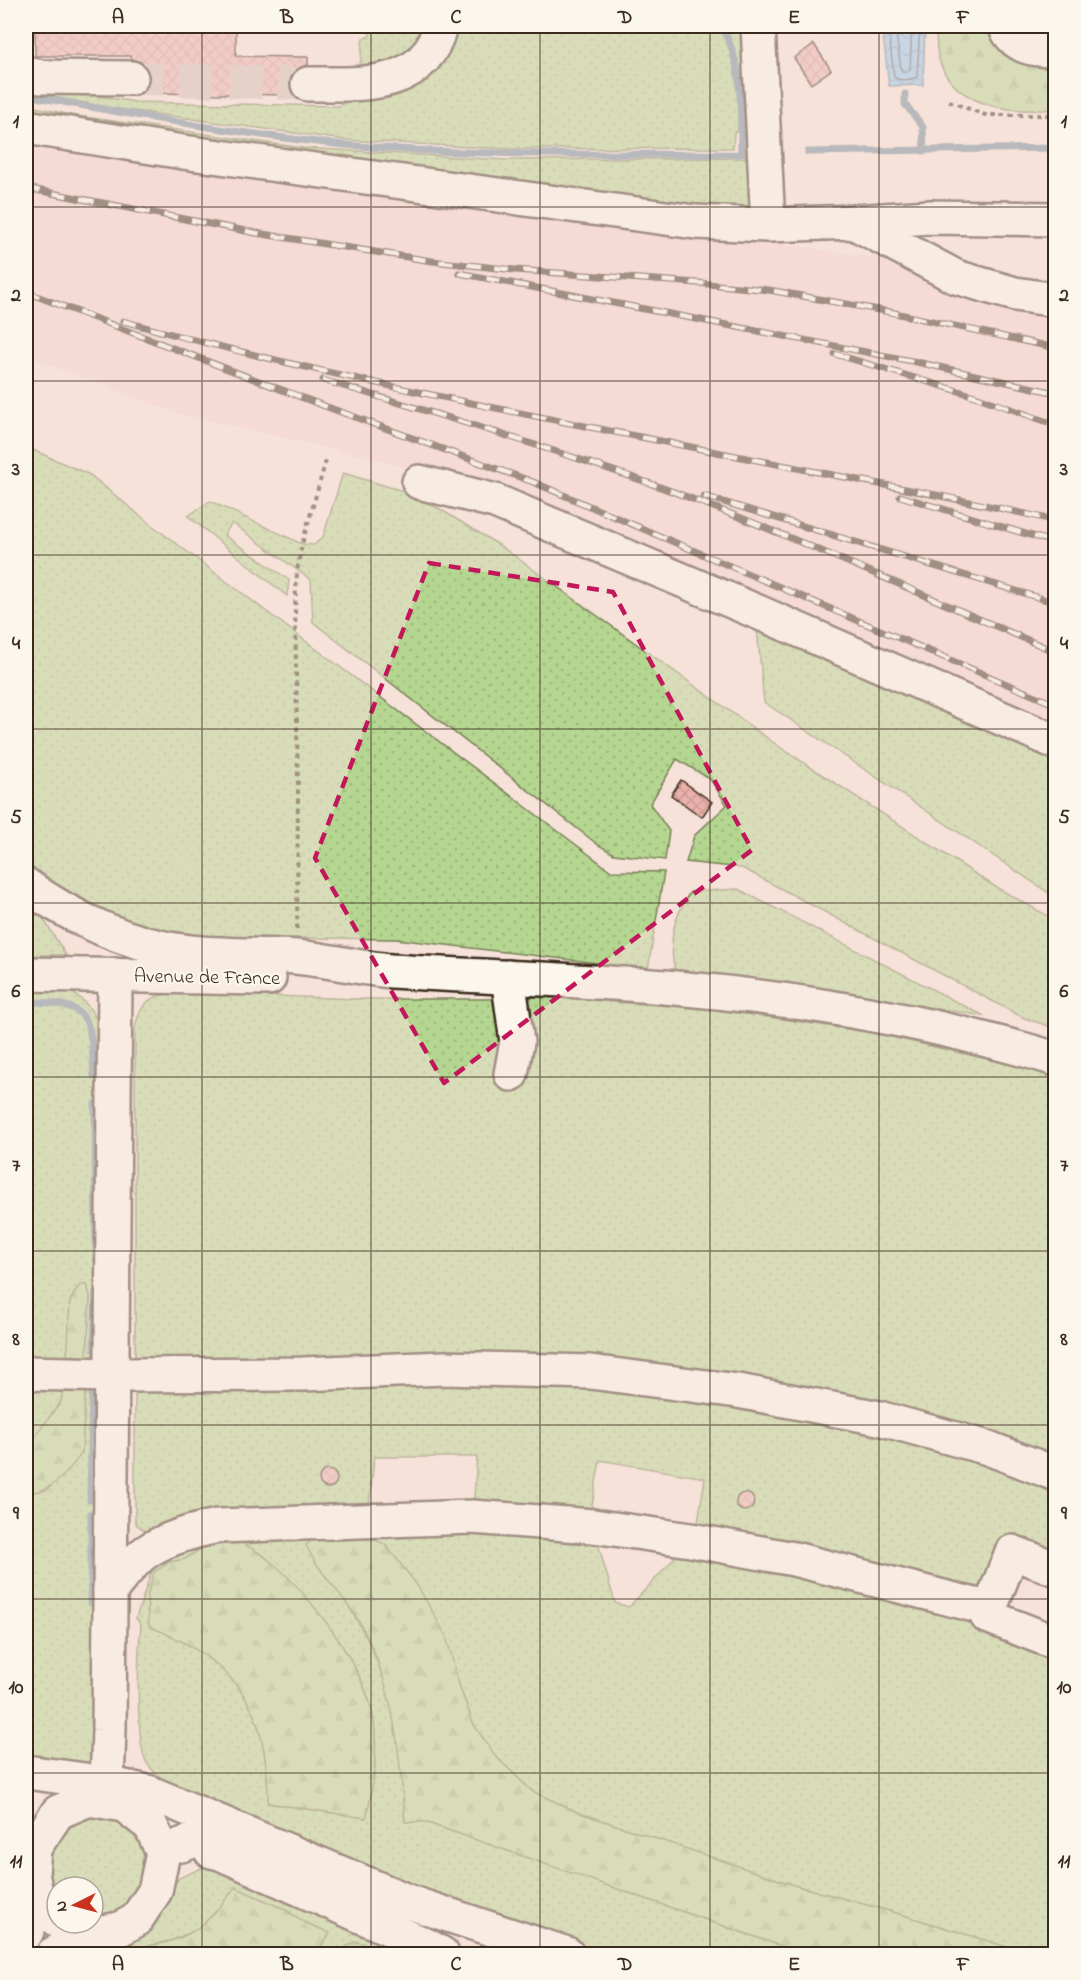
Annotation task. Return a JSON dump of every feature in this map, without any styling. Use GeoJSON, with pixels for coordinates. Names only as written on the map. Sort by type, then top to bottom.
{"type":"FeatureCollection","features":[{"type":"Feature","properties":{"kind":"lane"},"geometry":{"type":"LineString","coordinates":[[308,84],[366,84],[396,78],[425,58],[440,26]]}},
{"type":"Feature","properties":{"kind":"lane"},"geometry":{"type":"LineString","coordinates":[[1005,26],[1010,37],[1022,46],[1056,51]]}},
{"type":"Feature","properties":{"kind":"lane"},"geometry":{"type":"LineString","coordinates":[[763,30],[768,225]]}},
{"type":"Feature","properties":{"kind":"lane"},"geometry":{"type":"LineString","coordinates":[[26,74],[41,77],[130,78]]}},
{"type":"Feature","properties":{"kind":"lane"},"geometry":{"type":"LineString","coordinates":[[26,127],[183,152],[695,222],[768,225],[930,218],[1056,219]]}},
{"type":"Feature","properties":{"kind":"lane"},"geometry":{"type":"LineString","coordinates":[[853,222],[956,277],[1015,294],[1056,300]]}},
{"type":"Feature","properties":{"kind":"lane"},"geometry":{"type":"LineString","coordinates":[[419,482],[504,504],[1056,742]]}},
{"type":"Feature","properties":{"kind":"lane"},"geometry":{"type":"LineString","coordinates":[[26,885],[66,911],[138,941],[190,952],[296,957],[388,970],[721,992],[849,1011],[927,1026],[1056,1059]]}},
{"type":"Feature","properties":{"kind":"lane","name":"Avenue de France"},"geometry":{"type":"LineString","coordinates":[[26,974],[277,978],[388,970]]}},
{"type":"Feature","properties":{"kind":"lane"},"geometry":{"type":"LineString","coordinates":[[107,1783],[115,975]]}},
{"type":"Feature","properties":{"kind":"lane"},"geometry":{"type":"LineString","coordinates":[[508,977],[517,1042],[511,1074]]}},
{"type":"Feature","properties":{"kind":"lane"},"geometry":{"type":"LineString","coordinates":[[26,1373],[303,1374],[444,1368],[590,1372],[738,1391],[879,1418],[988,1448],[1056,1474]]}},
{"type":"Feature","properties":{"kind":"lane"},"geometry":{"type":"LineString","coordinates":[[110,1591],[142,1555],[168,1541],[218,1526],[472,1517],[593,1526],[691,1540],[794,1559],[990,1609]]}},
{"type":"Feature","properties":{"kind":"lane"},"geometry":{"type":"LineString","coordinates":[[1056,1569],[1012,1552],[987,1616],[1056,1643]]}},
{"type":"Feature","properties":{"kind":"lane"},"geometry":{"type":"LineString","coordinates":[[26,1772],[148,1791],[253,1842],[340,1879],[567,1954]]}},
{"type":"Feature","properties":{"kind":"lane"},"geometry":{"type":"LineString","coordinates":[[26,1933],[34,1913],[31,1864],[57,1812],[89,1799],[124,1804],[151,1826],[172,1849],[220,1853],[440,1952]]}},
{"type":"Feature","properties":{"kind":"lane"},"geometry":{"type":"LineString","coordinates":[[105,1932],[120,1929],[136,1920],[155,1892],[172,1849],[208,1836],[253,1842],[340,1879],[389,1906],[531,1954]]}},
{"type":"Feature","properties":{"kind":"lane"},"geometry":{"type":"LineString","coordinates":[[31,1864],[45,1909]]}},
{"type":"Feature","properties":{"kind":"lane"},"geometry":{"type":"LineString","coordinates":[[53,1954],[95,1935]]}},
{"type":"Feature","properties":{"kind":"path"},"geometry":{"type":"LineString","coordinates":[[949,102],[985,115],[1056,115]]}},
{"type":"Feature","properties":{"kind":"path"},"geometry":{"type":"LineString","coordinates":[[296,957],[298,787],[295,608],[297,571],[302,544],[327,457]]}},
{"type":"Feature","properties":{"kind":"highlighted area"},"geometry":{"type":"Polygon","coordinates":[[[429,563],[613,592],[752,850],[444,1083],[315,858],[429,563]]]}},
{"type":"Feature","properties":{"kind":"shaded area"},"geometry":{"type":"Polygon","coordinates":[[[26,134],[885,259],[1012,306],[1055,317],[1055,734],[507,498],[380,460],[177,413],[26,356],[26,134]]]}},
{"type":"Feature","properties":{"kind":"green space"},"geometry":{"type":"Polygon","coordinates":[[[372,26],[425,26],[408,52],[391,67],[375,71],[346,70],[360,65],[363,38],[369,37],[372,26]]]}},
{"type":"Feature","properties":{"kind":"green space"},"geometry":{"type":"Polygon","coordinates":[[[450,26],[750,26],[761,214],[698,214],[26,113],[26,105],[71,115],[303,148],[505,160],[745,158],[745,131],[734,132],[733,148],[505,149],[345,140],[113,108],[26,92],[26,84],[135,102],[339,106],[365,90],[450,26]]]}},
{"type":"Feature","properties":{"kind":"green space"},"geometry":{"type":"Polygon","coordinates":[[[937,26],[996,26],[996,43],[1003,55],[1022,58],[1055,57],[1055,109],[1011,109],[971,98],[955,86],[944,71],[937,51],[937,26]]]}},
{"type":"Feature","properties":{"kind":"green space"},"geometry":{"type":"Polygon","coordinates":[[[26,447],[90,475],[149,523],[611,871],[664,872],[648,969],[396,939],[163,934],[114,918],[36,877],[26,867],[26,447]]]}},
{"type":"Feature","properties":{"kind":"green space"},"geometry":{"type":"Polygon","coordinates":[[[343,473],[403,491],[438,508],[499,545],[781,748],[994,886],[1055,920],[1055,1028],[1024,1018],[742,868],[686,862],[694,836],[727,805],[710,779],[677,759],[650,804],[669,831],[665,860],[614,854],[597,844],[313,622],[311,580],[232,523],[224,535],[289,580],[287,596],[188,516],[210,501],[302,544],[314,545],[323,537],[343,473]]]}},
{"type":"Feature","properties":{"kind":"green space"},"geometry":{"type":"Polygon","coordinates":[[[756,617],[1055,750],[1055,897],[764,702],[756,617]]]}},
{"type":"Feature","properties":{"kind":"green space"},"geometry":{"type":"Polygon","coordinates":[[[738,889],[984,1016],[769,981],[675,971],[672,939],[676,921],[690,892],[738,889]]]}},
{"type":"Feature","properties":{"kind":"green space"},"geometry":{"type":"Polygon","coordinates":[[[26,899],[34,904],[66,955],[26,955],[26,899]]]}},
{"type":"Feature","properties":{"kind":"green space"},"geometry":{"type":"Polygon","coordinates":[[[26,989],[69,992],[84,1002],[99,1023],[93,1759],[79,1770],[26,1767],[26,1493],[47,1490],[82,1453],[90,1297],[87,1285],[79,1286],[70,1301],[68,1346],[61,1402],[26,1446],[26,989]]]}},
{"type":"Feature","properties":{"kind":"green space"},"geometry":{"type":"Polygon","coordinates":[[[178,993],[358,999],[486,999],[550,996],[716,1009],[878,1034],[1055,1075],[1055,1569],[1012,1552],[987,1616],[1055,1643],[1055,1954],[1030,1954],[900,1914],[797,1886],[577,1812],[532,1791],[495,1756],[474,1725],[460,1688],[341,1594],[368,1641],[382,1674],[392,1708],[399,1750],[405,1822],[425,1822],[790,1949],[813,1954],[592,1954],[470,1915],[189,1800],[151,1768],[143,1753],[139,1718],[138,1675],[141,1625],[136,1618],[152,1570],[161,1559],[198,1540],[405,1526],[596,1537],[615,1603],[629,1607],[696,1535],[705,1478],[600,1460],[590,1517],[473,1509],[477,1457],[374,1457],[369,1509],[147,1532],[137,1525],[135,1521],[135,1028],[142,1008],[147,1002],[153,998],[178,993]],[[263,1555],[185,1559],[170,1562],[174,1636],[220,1667],[249,1704],[264,1748],[268,1803],[365,1818],[371,1795],[375,1759],[374,1722],[369,1699],[347,1653],[332,1631],[280,1571],[263,1555]]]}},
{"type":"Feature","properties":{"kind":"green space"},"geometry":{"type":"Polygon","coordinates":[[[87,1284],[90,1297],[82,1453],[64,1475],[52,1485],[36,1492],[26,1493],[26,1446],[61,1402],[68,1346],[70,1301],[79,1286],[87,1284]]]}},
{"type":"Feature","properties":{"kind":"green space"},"geometry":{"type":"Polygon","coordinates":[[[361,1534],[385,1544],[417,1585],[446,1636],[460,1688],[474,1725],[495,1756],[532,1791],[577,1812],[797,1886],[900,1914],[1030,1954],[813,1954],[790,1949],[425,1822],[405,1822],[398,1745],[381,1670],[360,1623],[311,1556],[306,1545],[317,1535],[361,1534]]]}},
{"type":"Feature","properties":{"kind":"green space"},"geometry":{"type":"Polygon","coordinates":[[[238,1541],[262,1555],[297,1586],[332,1630],[360,1679],[369,1702],[375,1735],[374,1771],[366,1818],[268,1803],[262,1740],[254,1714],[241,1692],[225,1673],[205,1656],[179,1640],[149,1626],[147,1597],[154,1572],[170,1562],[185,1559],[207,1545],[238,1541]]]}},
{"type":"Feature","properties":{"kind":"green space"},"geometry":{"type":"Polygon","coordinates":[[[95,1817],[119,1823],[129,1828],[142,1845],[146,1855],[143,1880],[134,1898],[122,1909],[105,1914],[105,1875],[50,1875],[50,1855],[55,1844],[71,1827],[95,1817]]]}},
{"type":"Feature","properties":{"kind":"green space"},"geometry":{"type":"Polygon","coordinates":[[[208,1865],[220,1865],[398,1954],[389,1954],[368,1944],[346,1947],[343,1954],[316,1954],[329,1933],[304,1922],[284,1909],[236,1888],[197,1930],[170,1941],[123,1954],[80,1954],[171,1888],[179,1878],[208,1865]]]}},
{"type":"Feature","properties":{"kind":"green space"},"geometry":{"type":"Polygon","coordinates":[[[235,1887],[330,1933],[316,1954],[123,1954],[189,1934],[214,1913],[235,1887]]]}},
{"type":"Feature","properties":{"kind":"green space"},"geometry":{"type":"Polygon","coordinates":[[[354,1942],[368,1944],[389,1954],[343,1954],[346,1947],[354,1942]]]}},
{"type":"Feature","properties":{"kind":"water"},"geometry":{"type":"Polygon","coordinates":[[[882,26],[925,26],[923,85],[889,86],[882,26]]]}},
{"type":"Feature","properties":{"kind":"building"},"geometry":{"type":"Polygon","coordinates":[[[35,26],[236,26],[236,56],[308,57],[308,65],[298,68],[292,75],[289,84],[294,95],[142,93],[150,79],[148,69],[141,62],[131,59],[131,56],[35,56],[35,26]]]}},
{"type":"Feature","properties":{"kind":"building"},"geometry":{"type":"Polygon","coordinates":[[[814,44],[831,70],[811,84],[794,58],[814,44]]]}},
{"type":"Feature","properties":{"kind":"building"},"geometry":{"type":"Polygon","coordinates":[[[681,780],[712,802],[702,817],[671,795],[681,780]]]}},
{"type":"Feature","properties":{"kind":"building"},"geometry":{"type":"Polygon","coordinates":[[[324,1470],[332,1470],[337,1475],[335,1486],[324,1488],[319,1483],[319,1475],[324,1470]]]}},
{"type":"Feature","properties":{"kind":"building"},"geometry":{"type":"Polygon","coordinates":[[[745,1493],[753,1498],[754,1502],[749,1510],[745,1511],[737,1506],[736,1502],[741,1494],[745,1493]]]}},
{"type":"Feature","properties":{"kind":"waterway"},"geometry":{"type":"LineString","coordinates":[[26,95],[185,123],[345,145],[494,153],[741,154],[738,72],[729,41],[721,26]]}},
{"type":"Feature","properties":{"kind":"waterway"},"geometry":{"type":"LineString","coordinates":[[905,94],[905,104],[923,127],[924,151]]}},
{"type":"Feature","properties":{"kind":"waterway"},"geometry":{"type":"LineString","coordinates":[[808,152],[1056,148]]}},
{"type":"Feature","properties":{"kind":"waterway"},"geometry":{"type":"LineString","coordinates":[[26,1002],[64,1005],[83,1016],[91,1039],[94,1076]]}},
{"type":"Feature","properties":{"kind":"waterway"},"geometry":{"type":"LineString","coordinates":[[95,1104],[96,1259]]}},
{"type":"Feature","properties":{"kind":"waterway"},"geometry":{"type":"LineString","coordinates":[[94,1349],[96,1291]]}},
{"type":"Feature","properties":{"kind":"waterway"},"geometry":{"type":"LineString","coordinates":[[90,1500],[92,1395]]}},
{"type":"Feature","properties":{"kind":"waterway"},"geometry":{"type":"LineString","coordinates":[[91,1513],[91,1603]]}},
{"type":"Feature","properties":{"kind":"tunnel"},"geometry":{"type":"LineString","coordinates":[[131,78],[308,84]]}},
{"type":"Feature","properties":{"kind":"railway"},"geometry":{"type":"LineString","coordinates":[[26,188],[256,233],[432,261],[515,270],[769,290],[890,312],[1056,348]]}},
{"type":"Feature","properties":{"kind":"railway"},"geometry":{"type":"LineString","coordinates":[[459,273],[912,361],[1056,393]]}},
{"type":"Feature","properties":{"kind":"railway"},"geometry":{"type":"LineString","coordinates":[[26,292],[319,404],[533,482],[1056,705]]}},
{"type":"Feature","properties":{"kind":"railway"},"geometry":{"type":"LineString","coordinates":[[123,321],[378,383],[963,500],[1056,521]]}},
{"type":"Feature","properties":{"kind":"railway"},"geometry":{"type":"LineString","coordinates":[[835,354],[975,396],[1056,425]]}},
{"type":"Feature","properties":{"kind":"railway"},"geometry":{"type":"LineString","coordinates":[[323,380],[543,447],[674,492],[818,549],[1056,652]]}},
{"type":"Feature","properties":{"kind":"railway"},"geometry":{"type":"LineString","coordinates":[[704,496],[1056,603]]}},
{"type":"Feature","properties":{"kind":"railway"},"geometry":{"type":"LineString","coordinates":[[900,496],[1056,543]]}}]}
